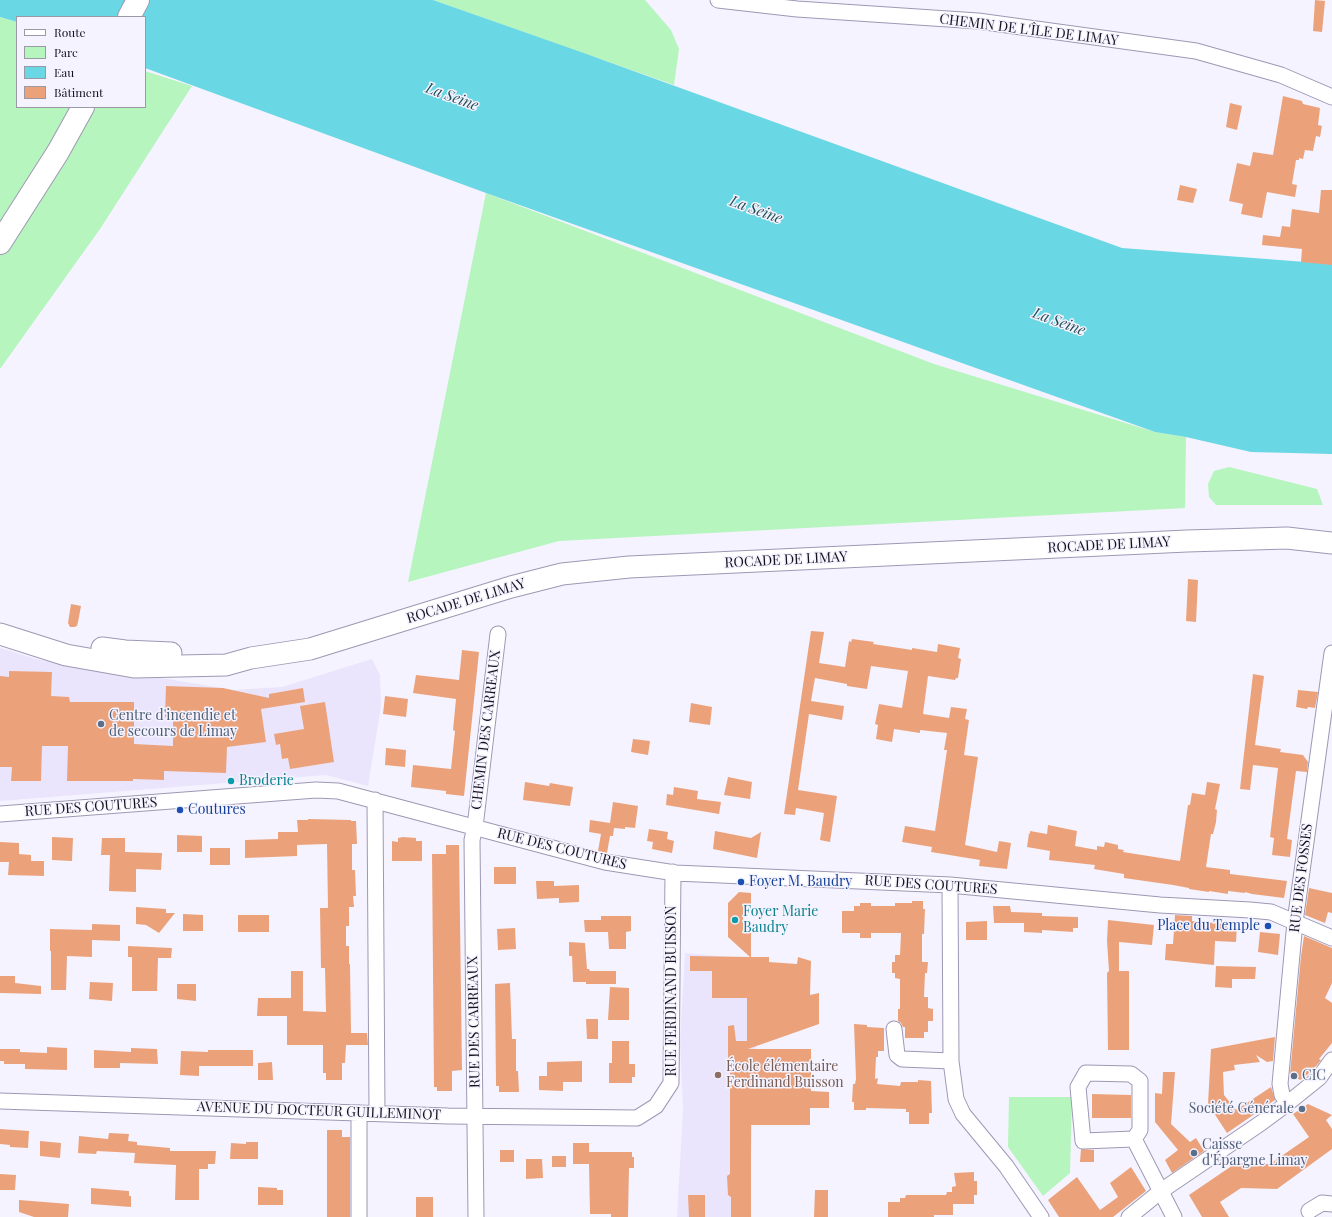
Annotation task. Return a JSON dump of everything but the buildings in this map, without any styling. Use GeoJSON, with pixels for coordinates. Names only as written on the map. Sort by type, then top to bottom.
{"type":"FeatureCollection","features":[{"type":"Feature","properties":{"kind":"main road"},"geometry":{"type":"LineString","coordinates":[[130,16],[138,0]]}},
{"type":"Feature","properties":{"kind":"main road"},"geometry":{"type":"LineString","coordinates":[[0,243],[58,152],[82,108]]}},
{"type":"Feature","properties":{"kind":"main road","name":"ROCADE DE LIMAY"},"geometry":{"type":"LineString","coordinates":[[0,634],[66,655],[134,667],[226,665],[251,658],[310,649],[511,587],[562,574],[629,567],[1179,542],[1287,538],[1332,543]]}},
{"type":"Feature","properties":{"kind":"main road","name":"ROCADE DE LIMAY"},"geometry":{"type":"LineString","coordinates":[[0,621],[60,642],[125,651],[228,654],[251,658]]}},
{"type":"Feature","properties":{"kind":"street","name":"CHEMIN DE L'ÎLE DE LIMAY"},"geometry":{"type":"LineString","coordinates":[[718,0],[797,9],[978,21],[1196,51],[1281,75],[1332,97]]}},
{"type":"Feature","properties":{"kind":"street","name":"CHEMIN DES CARREAUX"},"geometry":{"type":"LineString","coordinates":[[475,826],[498,634]]}},
{"type":"Feature","properties":{"kind":"street","name":"RUE DES FOSSES"},"geometry":{"type":"LineString","coordinates":[[1288,1103],[1282,1095],[1280,1084],[1295,922],[1332,653]]}},
{"type":"Feature","properties":{"kind":"street","name":"RUE DES COUTURES"},"geometry":{"type":"LineString","coordinates":[[0,814],[316,790],[338,791],[475,826],[605,862],[673,872],[788,879],[817,878],[950,885],[1160,905],[1271,912],[1332,938]]}},
{"type":"Feature","properties":{"kind":"street"},"geometry":{"type":"LineString","coordinates":[[375,800],[376,1113]]}},
{"type":"Feature","properties":{"kind":"street","name":"RUE DES CARREAUX"},"geometry":{"type":"LineString","coordinates":[[475,826],[472,840],[476,1217]]}},
{"type":"Feature","properties":{"kind":"street","name":"RUE FERDINAND BUISSON"},"geometry":{"type":"LineString","coordinates":[[637,1118],[656,1106],[671,1083],[673,872]]}},
{"type":"Feature","properties":{"kind":"street"},"geometry":{"type":"LineString","coordinates":[[950,885],[951,1061],[956,1099],[963,1114],[1006,1166],[1041,1217]]}},
{"type":"Feature","properties":{"kind":"street"},"geometry":{"type":"LineString","coordinates":[[894,1029],[897,1055],[902,1059],[951,1061]]}},
{"type":"Feature","properties":{"kind":"street"},"geometry":{"type":"LineString","coordinates":[[1129,1217],[1161,1191],[1288,1103],[1319,1078],[1332,1060]]}},
{"type":"Feature","properties":{"kind":"street"},"geometry":{"type":"LineString","coordinates":[[1086,1073],[1131,1074],[1140,1081],[1140,1130],[1134,1139],[1082,1141],[1078,1088],[1086,1073]]}},
{"type":"Feature","properties":{"kind":"street","name":"AVENUE DU DOCTEUR GUILLEMINOT"},"geometry":{"type":"LineString","coordinates":[[0,1101],[359,1113],[637,1118]]}},
{"type":"Feature","properties":{"kind":"street"},"geometry":{"type":"LineString","coordinates":[[359,1113],[359,1217]]}},
{"type":"Feature","properties":{"kind":"street"},"geometry":{"type":"LineString","coordinates":[[1134,1139],[1174,1217]]}},
{"type":"Feature","properties":{"kind":"street"},"geometry":{"type":"LineString","coordinates":[[1309,1211],[1322,1203],[1332,1204]]}},
{"type":"Feature","properties":{"kind":"shaded area"},"geometry":{"type":"Polygon","coordinates":[[[0,648],[36,659],[94,670],[162,678],[233,690],[282,687],[372,659],[380,675],[381,706],[368,786],[326,775],[0,801],[0,648]]]}},
{"type":"Feature","properties":{"kind":"shaded area","name":"École élémentaire Ferdinand Buisson"},"geometry":{"type":"Polygon","coordinates":[[[685,953],[760,960],[748,1217],[677,1217],[683,1109],[680,1041],[685,953]]]}},
{"type":"Feature","properties":{"kind":"green space"},"geometry":{"type":"Polygon","coordinates":[[[433,0],[645,0],[671,30],[679,49],[674,85],[433,0]]]}},
{"type":"Feature","properties":{"kind":"green space"},"geometry":{"type":"Polygon","coordinates":[[[0,17],[16,22],[16,108],[146,108],[146,71],[192,86],[100,229],[0,369],[0,17]]]}},
{"type":"Feature","properties":{"kind":"green space"},"geometry":{"type":"Polygon","coordinates":[[[486,193],[934,364],[1155,432],[1186,437],[1185,508],[559,541],[408,582],[486,193]]]}},
{"type":"Feature","properties":{"kind":"green space"},"geometry":{"type":"Polygon","coordinates":[[[1229,467],[1317,489],[1323,505],[1216,505],[1209,497],[1208,484],[1214,471],[1229,467]]]}},
{"type":"Feature","properties":{"kind":"green space"},"geometry":{"type":"Polygon","coordinates":[[[1009,1097],[1072,1097],[1070,1173],[1043,1196],[1008,1147],[1009,1097]]]}},
{"type":"Feature","properties":{"kind":"water","name":"La Seine"},"geometry":{"type":"Polygon","coordinates":[[[0,0],[433,0],[1122,248],[1332,264],[1332,454],[1251,452],[1186,437],[1155,432],[486,193],[146,68],[146,16],[16,16],[16,22],[0,17],[0,0]]]}},
{"type":"Feature","properties":{"kind":"place","name":"Centre d'incendie et de secours de Limay"},"geometry":{"type":"Point","coordinates":[101,724]}},
{"type":"Feature","properties":{"kind":"place","name":"Broderie"},"geometry":{"type":"Point","coordinates":[231,781]}},
{"type":"Feature","properties":{"kind":"place","name":"Coutures"},"geometry":{"type":"Point","coordinates":[180,810]}},
{"type":"Feature","properties":{"kind":"place","name":"Foyer M. Baudry"},"geometry":{"type":"Point","coordinates":[741,882]}},
{"type":"Feature","properties":{"kind":"place","name":"Foyer Marie Baudry"},"geometry":{"type":"Point","coordinates":[735,920]}},
{"type":"Feature","properties":{"kind":"place","name":"Place du Temple"},"geometry":{"type":"Point","coordinates":[1268,926]}},
{"type":"Feature","properties":{"kind":"place","name":"École élémentaire Ferdinand Buisson"},"geometry":{"type":"Point","coordinates":[718,1075]}},
{"type":"Feature","properties":{"kind":"place","name":"CIC"},"geometry":{"type":"Point","coordinates":[1294,1076]}},
{"type":"Feature","properties":{"kind":"place","name":"Société Générale"},"geometry":{"type":"Point","coordinates":[1302,1109]}},
{"type":"Feature","properties":{"kind":"place","name":"Caisse d'Épargne Limay"},"geometry":{"type":"Point","coordinates":[1194,1153]}}]}
